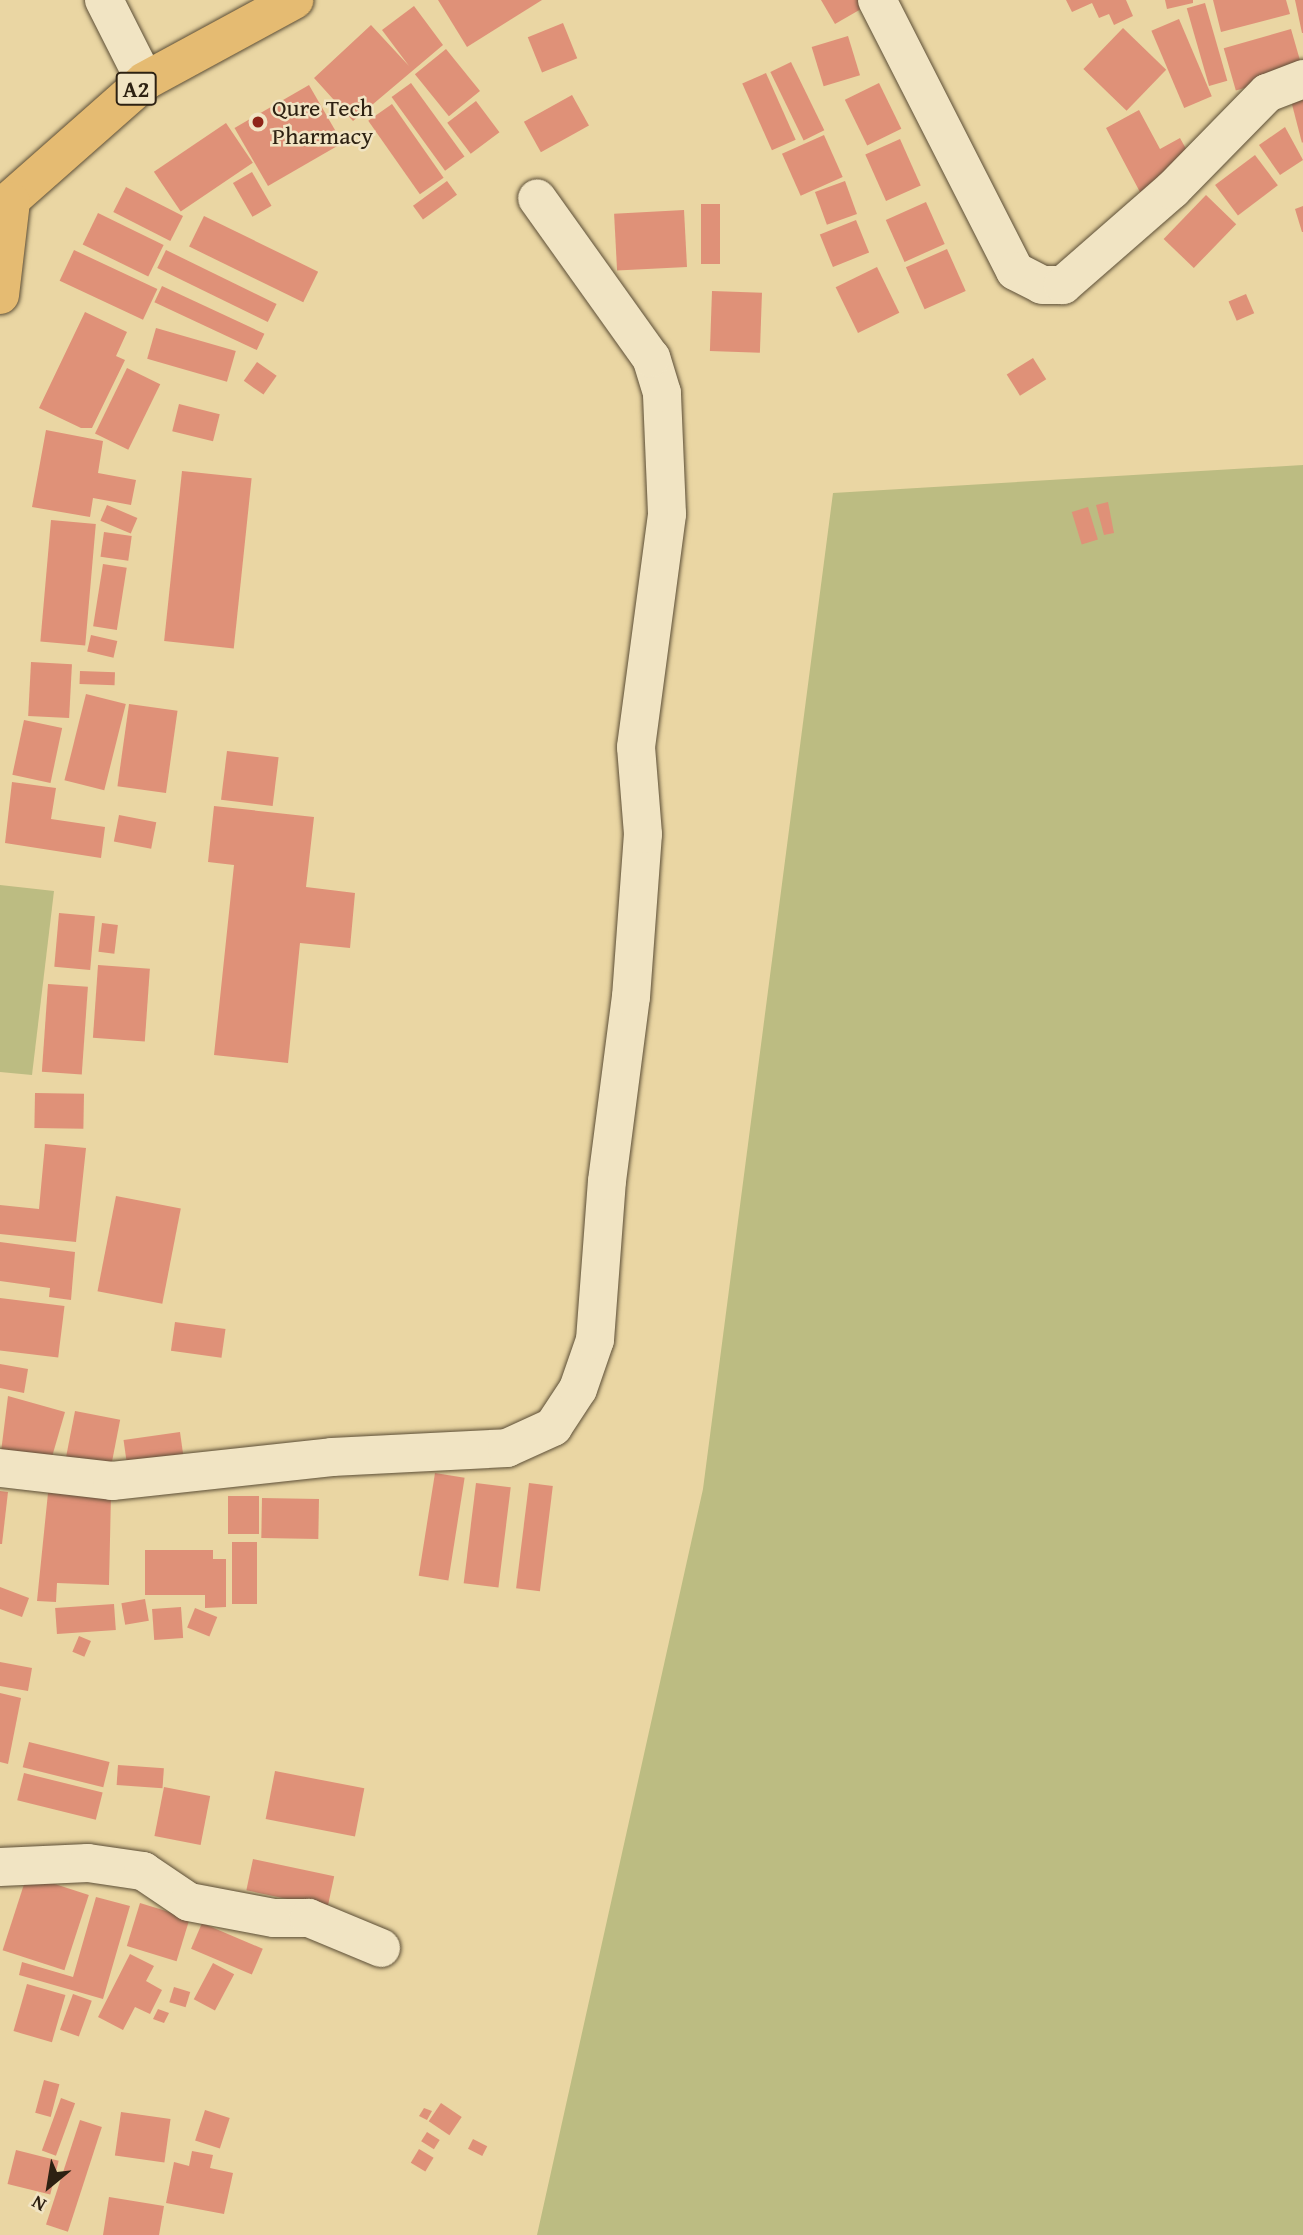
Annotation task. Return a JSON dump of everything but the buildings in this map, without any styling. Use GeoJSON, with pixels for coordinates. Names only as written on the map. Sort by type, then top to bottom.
{"type":"FeatureCollection","features":[{"type":"Feature","properties":{"kind":"main road","name":"A2"},"geometry":{"type":"LineString","coordinates":[[6,206],[145,81],[294,0]]}},
{"type":"Feature","properties":{"kind":"main road"},"geometry":{"type":"LineString","coordinates":[[0,295],[6,206]]}},
{"type":"Feature","properties":{"kind":"street"},"geometry":{"type":"LineString","coordinates":[[104,0],[145,81]]}},
{"type":"Feature","properties":{"kind":"street"},"geometry":{"type":"LineString","coordinates":[[877,0],[1016,271],[1042,285],[1063,285],[1172,190],[1267,93],[1303,79]]}},
{"type":"Feature","properties":{"kind":"street"},"geometry":{"type":"LineString","coordinates":[[0,1468],[112,1482],[332,1457],[507,1448],[552,1427],[578,1389],[595,1340],[607,1181],[631,997],[643,834],[636,747],[667,514],[662,393],[651,358],[537,198]]}},
{"type":"Feature","properties":{"kind":"street"},"geometry":{"type":"LineString","coordinates":[[0,1867],[88,1863],[143,1871],[189,1902],[274,1918],[309,1918],[381,1948]]}},
{"type":"Feature","properties":{"kind":"green space"},"geometry":{"type":"Polygon","coordinates":[[[1303,465],[1303,2235],[537,2235],[703,1489],[833,493],[1303,465]]]}},
{"type":"Feature","properties":{"kind":"green space"},"geometry":{"type":"Polygon","coordinates":[[[0,885],[54,891],[32,1075],[0,1072],[0,885]]]}},
{"type":"Feature","properties":{"kind":"place","name":"Qure Tech Pharmacy"},"geometry":{"type":"Point","coordinates":[258,122]}}]}
